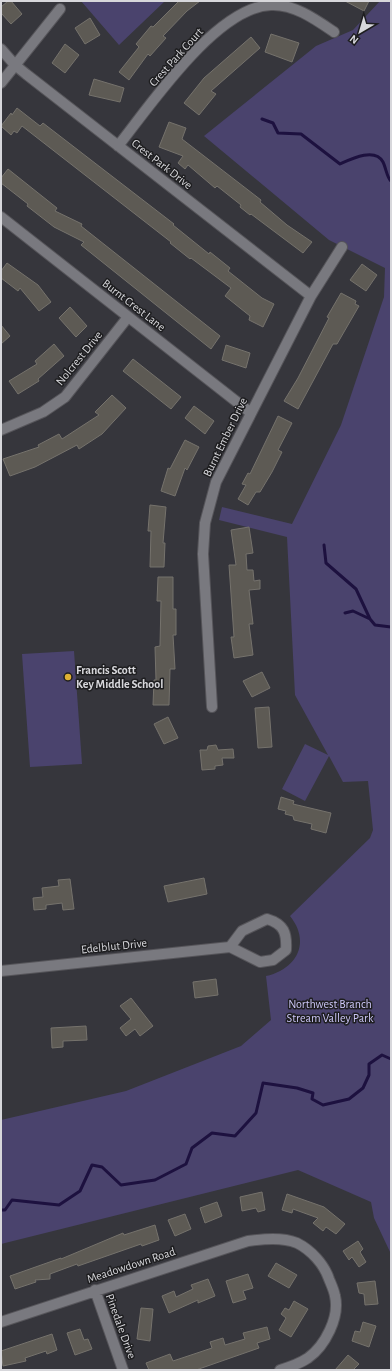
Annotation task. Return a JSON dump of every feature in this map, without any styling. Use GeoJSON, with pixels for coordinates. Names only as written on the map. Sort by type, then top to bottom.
{"type":"FeatureCollection","features":[{"type":"Feature","properties":{"kind":"street","name":"Crest Park Court"},"geometry":{"type":"LineString","coordinates":[[118,146],[192,54],[220,27],[243,12],[270,5],[284,6],[308,14],[334,32]]}},
{"type":"Feature","properties":{"kind":"street"},"geometry":{"type":"LineString","coordinates":[[1,83],[60,9]]}},
{"type":"Feature","properties":{"kind":"street","name":"Crest Park Drive"},"geometry":{"type":"LineString","coordinates":[[1,49],[15,65],[311,296]]}},
{"type":"Feature","properties":{"kind":"street","name":"Burnt Crest Lane"},"geometry":{"type":"LineString","coordinates":[[1,217],[251,413]]}},
{"type":"Feature","properties":{"kind":"street","name":"Burnt Ember Drive"},"geometry":{"type":"LineString","coordinates":[[212,707],[203,554],[205,523],[216,482],[311,296],[342,247]]}},
{"type":"Feature","properties":{"kind":"street","name":"Nolcrest Drive"},"geometry":{"type":"LineString","coordinates":[[2,428],[43,412],[65,397],[128,317]]}},
{"type":"Feature","properties":{"kind":"street"},"geometry":{"type":"LineString","coordinates":[[267,919],[277,922],[287,936],[286,950],[273,960],[260,962],[230,948],[242,931],[267,919]]}},
{"type":"Feature","properties":{"kind":"street","name":"Edelblut Drive"},"geometry":{"type":"LineString","coordinates":[[1,970],[230,948]]}},
{"type":"Feature","properties":{"kind":"street","name":"Meadowdown Road"},"geometry":{"type":"LineString","coordinates":[[1,1322],[248,1241],[270,1238],[296,1243],[307,1249],[325,1268],[335,1297],[332,1325],[319,1348],[310,1357],[298,1364],[280,1370]]}},
{"type":"Feature","properties":{"kind":"street","name":"Pinedale Drive"},"geometry":{"type":"LineString","coordinates":[[95,1290],[123,1370]]}},
{"type":"Feature","properties":{"kind":"green space"},"geometry":{"type":"Polygon","coordinates":[[[81,1],[165,1],[119,45],[81,1]]]}},
{"type":"Feature","properties":{"kind":"green space","name":"Northwest Branch Stream Valley Park"},"geometry":{"type":"Polygon","coordinates":[[[380,1],[391,1],[391,1254],[374,1218],[371,1202],[298,1170],[1,1244],[1,1120],[126,1091],[241,1046],[271,1020],[266,976],[286,967],[293,961],[298,953],[300,945],[299,935],[290,916],[370,838],[373,830],[368,781],[343,782],[329,756],[305,801],[282,789],[305,744],[328,755],[295,695],[287,537],[219,520],[222,507],[292,524],[341,425],[384,297],[385,268],[329,240],[204,136],[316,46],[353,30],[380,1]]]}},
{"type":"Feature","properties":{"kind":"green space"},"geometry":{"type":"Polygon","coordinates":[[[74,651],[82,764],[30,767],[22,654],[74,651]]]}},
{"type":"Feature","properties":{"kind":"building"},"geometry":{"type":"Polygon","coordinates":[[[8,1],[11,1],[22,14],[11,24],[1,13],[1,7],[8,1]]]}},
{"type":"Feature","properties":{"kind":"building"},"geometry":{"type":"Polygon","coordinates":[[[179,1],[200,1],[187,11],[163,36],[166,38],[150,56],[148,54],[129,80],[119,72],[139,47],[136,44],[151,26],[153,27],[179,1]]]}},
{"type":"Feature","properties":{"kind":"building"},"geometry":{"type":"Polygon","coordinates":[[[345,1],[369,1],[364,11],[345,1]]]}},
{"type":"Feature","properties":{"kind":"building"},"geometry":{"type":"Polygon","coordinates":[[[90,18],[100,35],[85,44],[75,28],[90,18]]]}},
{"type":"Feature","properties":{"kind":"building"},"geometry":{"type":"Polygon","coordinates":[[[271,34],[299,43],[292,62],[265,52],[271,34]]]}},
{"type":"Feature","properties":{"kind":"building"},"geometry":{"type":"Polygon","coordinates":[[[251,37],[260,48],[211,91],[216,94],[199,115],[184,103],[204,78],[251,37]]]}},
{"type":"Feature","properties":{"kind":"building"},"geometry":{"type":"Polygon","coordinates":[[[65,44],[79,55],[65,73],[52,63],[65,44]]]}},
{"type":"Feature","properties":{"kind":"building"},"geometry":{"type":"Polygon","coordinates":[[[94,79],[124,88],[120,102],[89,95],[94,79]]]}},
{"type":"Feature","properties":{"kind":"building"},"geometry":{"type":"Polygon","coordinates":[[[17,108],[40,126],[43,123],[174,224],[173,225],[209,254],[210,252],[230,268],[228,271],[262,298],[274,304],[263,327],[249,320],[250,316],[225,296],[231,288],[191,258],[190,259],[170,243],[171,242],[22,126],[17,133],[14,131],[11,135],[1,126],[17,108]]]}},
{"type":"Feature","properties":{"kind":"building"},"geometry":{"type":"Polygon","coordinates":[[[169,122],[186,128],[182,139],[261,200],[260,202],[287,225],[312,242],[303,253],[251,214],[250,215],[240,207],[241,205],[217,186],[215,188],[188,165],[185,169],[178,163],[183,156],[159,147],[169,122]]]}},
{"type":"Feature","properties":{"kind":"building"},"geometry":{"type":"Polygon","coordinates":[[[8,169],[57,208],[55,211],[82,224],[81,226],[220,336],[211,349],[81,245],[84,242],[54,227],[1,183],[1,178],[8,169]]]}},
{"type":"Feature","properties":{"kind":"building"},"geometry":{"type":"Polygon","coordinates":[[[7,263],[38,285],[51,302],[39,311],[20,288],[18,291],[1,278],[1,271],[7,263]]]}},
{"type":"Feature","properties":{"kind":"building"},"geometry":{"type":"Polygon","coordinates":[[[362,264],[377,275],[366,291],[350,280],[362,264]]]}},
{"type":"Feature","properties":{"kind":"building"},"geometry":{"type":"Polygon","coordinates":[[[341,293],[356,301],[355,304],[359,306],[337,344],[333,344],[298,409],[284,401],[298,378],[329,318],[327,317],[341,293]]]}},
{"type":"Feature","properties":{"kind":"building"},"geometry":{"type":"Polygon","coordinates":[[[70,307],[87,326],[76,337],[59,318],[70,307]]]}},
{"type":"Feature","properties":{"kind":"building"},"geometry":{"type":"Polygon","coordinates":[[[1,325],[10,336],[1,344],[1,325]]]}},
{"type":"Feature","properties":{"kind":"building"},"geometry":{"type":"Polygon","coordinates":[[[54,344],[64,356],[38,379],[39,381],[18,394],[9,381],[37,364],[35,361],[54,344]]]}},
{"type":"Feature","properties":{"kind":"building"},"geometry":{"type":"Polygon","coordinates":[[[226,345],[250,353],[246,368],[222,360],[226,345]]]}},
{"type":"Feature","properties":{"kind":"building"},"geometry":{"type":"Polygon","coordinates":[[[133,359],[181,397],[171,409],[123,371],[133,359]]]}},
{"type":"Feature","properties":{"kind":"building"},"geometry":{"type":"Polygon","coordinates":[[[112,395],[126,408],[102,434],[79,449],[77,445],[35,467],[10,476],[3,459],[39,447],[38,445],[59,434],[62,439],[99,415],[95,412],[112,395]]]}},
{"type":"Feature","properties":{"kind":"building"},"geometry":{"type":"Polygon","coordinates":[[[194,406],[214,421],[205,434],[185,418],[194,406]]]}},
{"type":"Feature","properties":{"kind":"building"},"geometry":{"type":"Polygon","coordinates":[[[278,416],[292,423],[278,450],[282,452],[272,472],[260,492],[256,492],[248,505],[238,499],[246,485],[242,484],[248,473],[250,474],[278,416]]]}},
{"type":"Feature","properties":{"kind":"building"},"geometry":{"type":"Polygon","coordinates":[[[185,440],[199,447],[187,470],[185,468],[175,496],[161,491],[168,468],[170,469],[185,440]]]}},
{"type":"Feature","properties":{"kind":"building"},"geometry":{"type":"Polygon","coordinates":[[[150,505],[166,507],[163,543],[165,543],[164,567],[150,567],[151,531],[148,531],[150,505]]]}},
{"type":"Feature","properties":{"kind":"building"},"geometry":{"type":"Polygon","coordinates":[[[249,527],[253,553],[246,554],[247,570],[253,570],[254,581],[260,580],[260,589],[249,590],[253,624],[249,624],[253,655],[234,658],[231,637],[234,637],[229,565],[236,565],[231,530],[249,527]]]}},
{"type":"Feature","properties":{"kind":"building"},"geometry":{"type":"Polygon","coordinates":[[[158,577],[173,577],[173,609],[176,609],[176,635],[173,635],[175,669],[170,669],[169,705],[153,705],[154,680],[156,680],[155,647],[160,646],[161,601],[157,601],[158,577]]]}},
{"type":"Feature","properties":{"kind":"building"},"geometry":{"type":"Polygon","coordinates":[[[262,672],[270,688],[252,697],[243,681],[262,672]]]}},
{"type":"Feature","properties":{"kind":"building"},"geometry":{"type":"Polygon","coordinates":[[[269,707],[272,747],[258,748],[255,708],[269,707]]]}},
{"type":"Feature","properties":{"kind":"building"},"geometry":{"type":"Polygon","coordinates":[[[168,717],[178,738],[164,744],[154,724],[168,717]]]}},
{"type":"Feature","properties":{"kind":"building"},"geometry":{"type":"Polygon","coordinates":[[[216,745],[218,750],[233,749],[234,758],[222,758],[223,765],[215,766],[215,769],[202,770],[200,750],[207,750],[208,746],[216,745]]]}},
{"type":"Feature","properties":{"kind":"building"},"geometry":{"type":"Polygon","coordinates":[[[281,797],[294,801],[293,804],[331,813],[326,833],[311,829],[312,824],[294,820],[293,816],[285,814],[286,811],[278,809],[281,797]]]}},
{"type":"Feature","properties":{"kind":"building"},"geometry":{"type":"Polygon","coordinates":[[[204,878],[207,894],[168,902],[164,886],[204,878]]]}},
{"type":"Feature","properties":{"kind":"building"},"geometry":{"type":"Polygon","coordinates":[[[70,879],[74,909],[63,910],[62,903],[46,905],[46,909],[34,910],[33,898],[43,897],[42,888],[59,886],[58,880],[70,879]]]}},
{"type":"Feature","properties":{"kind":"building"},"geometry":{"type":"Polygon","coordinates":[[[216,979],[218,995],[195,998],[193,982],[216,979]]]}},
{"type":"Feature","properties":{"kind":"building"},"geometry":{"type":"Polygon","coordinates":[[[131,998],[153,1026],[140,1036],[135,1029],[126,1036],[120,1028],[131,1019],[120,1006],[131,998]]]}},
{"type":"Feature","properties":{"kind":"building"},"geometry":{"type":"Polygon","coordinates":[[[86,1026],[87,1040],[63,1041],[63,1047],[52,1048],[51,1028],[86,1026]]]}},
{"type":"Feature","properties":{"kind":"building"},"geometry":{"type":"Polygon","coordinates":[[[262,1192],[265,1210],[258,1212],[256,1208],[242,1211],[240,1197],[262,1192]]]}},
{"type":"Feature","properties":{"kind":"building"},"geometry":{"type":"Polygon","coordinates":[[[287,1194],[324,1207],[345,1224],[336,1234],[326,1227],[323,1231],[313,1223],[318,1218],[293,1209],[292,1213],[282,1210],[287,1194]]]}},
{"type":"Feature","properties":{"kind":"building"},"geometry":{"type":"Polygon","coordinates":[[[217,1202],[222,1216],[205,1223],[200,1208],[217,1202]]]}},
{"type":"Feature","properties":{"kind":"building"},"geometry":{"type":"Polygon","coordinates":[[[185,1214],[191,1229],[175,1236],[168,1220],[185,1214]]]}},
{"type":"Feature","properties":{"kind":"building"},"geometry":{"type":"Polygon","coordinates":[[[155,1225],[159,1240],[142,1246],[141,1244],[78,1266],[77,1264],[50,1274],[50,1279],[35,1280],[36,1282],[15,1289],[10,1276],[61,1259],[123,1233],[124,1235],[155,1225]]]}},
{"type":"Feature","properties":{"kind":"building"},"geometry":{"type":"Polygon","coordinates":[[[358,1241],[363,1249],[360,1252],[366,1262],[359,1267],[352,1257],[349,1260],[343,1251],[358,1241]]]}},
{"type":"Feature","properties":{"kind":"building"},"geometry":{"type":"Polygon","coordinates":[[[276,1263],[297,1275],[289,1288],[268,1276],[276,1263]]]}},
{"type":"Feature","properties":{"kind":"building"},"geometry":{"type":"Polygon","coordinates":[[[248,1274],[253,1288],[243,1291],[246,1299],[233,1303],[226,1281],[248,1274]]]}},
{"type":"Feature","properties":{"kind":"building"},"geometry":{"type":"Polygon","coordinates":[[[208,1279],[215,1296],[198,1303],[198,1300],[169,1313],[162,1296],[174,1291],[176,1297],[193,1289],[191,1285],[208,1279]]]}},
{"type":"Feature","properties":{"kind":"building"},"geometry":{"type":"Polygon","coordinates":[[[375,1281],[378,1304],[365,1305],[364,1294],[359,1293],[357,1283],[375,1281]]]}},
{"type":"Feature","properties":{"kind":"building"},"geometry":{"type":"Polygon","coordinates":[[[294,1301],[308,1309],[291,1337],[279,1330],[286,1318],[281,1314],[285,1308],[289,1310],[294,1301]]]}},
{"type":"Feature","properties":{"kind":"building"},"geometry":{"type":"Polygon","coordinates":[[[141,1308],[153,1309],[150,1341],[137,1339],[141,1308]]]}},
{"type":"Feature","properties":{"kind":"building"},"geometry":{"type":"Polygon","coordinates":[[[363,1322],[376,1326],[369,1347],[352,1341],[355,1331],[360,1332],[363,1322]]]}},
{"type":"Feature","properties":{"kind":"building"},"geometry":{"type":"Polygon","coordinates":[[[267,1327],[270,1339],[257,1343],[259,1348],[196,1370],[149,1370],[146,1363],[170,1354],[173,1361],[212,1348],[210,1342],[223,1338],[225,1345],[245,1339],[243,1333],[267,1327]]]}},
{"type":"Feature","properties":{"kind":"building"},"geometry":{"type":"Polygon","coordinates":[[[80,1329],[84,1340],[88,1339],[92,1349],[75,1355],[67,1333],[80,1329]]]}},
{"type":"Feature","properties":{"kind":"building"},"geometry":{"type":"Polygon","coordinates":[[[52,1334],[57,1350],[47,1354],[46,1351],[25,1358],[26,1361],[3,1366],[1,1351],[52,1334]]]}},
{"type":"Feature","properties":{"kind":"building"},"geometry":{"type":"Polygon","coordinates":[[[348,1355],[359,1364],[353,1370],[335,1370],[348,1355]]]}},
{"type":"Feature","properties":{"kind":"waterway"},"geometry":{"type":"LineString","coordinates":[[262,119],[273,123],[278,133],[301,134],[340,164],[350,159],[374,155],[383,162],[388,178],[391,181]]}},
{"type":"Feature","properties":{"kind":"waterway"},"geometry":{"type":"LineString","coordinates":[[324,545],[326,563],[356,589],[370,619],[375,625],[391,627]]}},
{"type":"Feature","properties":{"kind":"waterway"},"geometry":{"type":"LineString","coordinates":[[345,613],[353,611],[370,619]]}},
{"type":"Feature","properties":{"kind":"waterway"},"geometry":{"type":"LineString","coordinates":[[1,1210],[5,1210],[12,1200],[59,1205],[80,1191],[92,1165],[102,1167],[121,1185],[155,1180],[186,1164],[192,1148],[212,1133],[235,1136],[256,1113],[263,1083],[297,1088],[313,1093],[312,1099],[323,1105],[349,1099],[363,1088],[369,1075],[369,1064],[382,1055],[391,1059]]}},
{"type":"Feature","properties":{"kind":"place","name":"Francis Scott Key Middle School"},"geometry":{"type":"Point","coordinates":[68,677]}}]}
